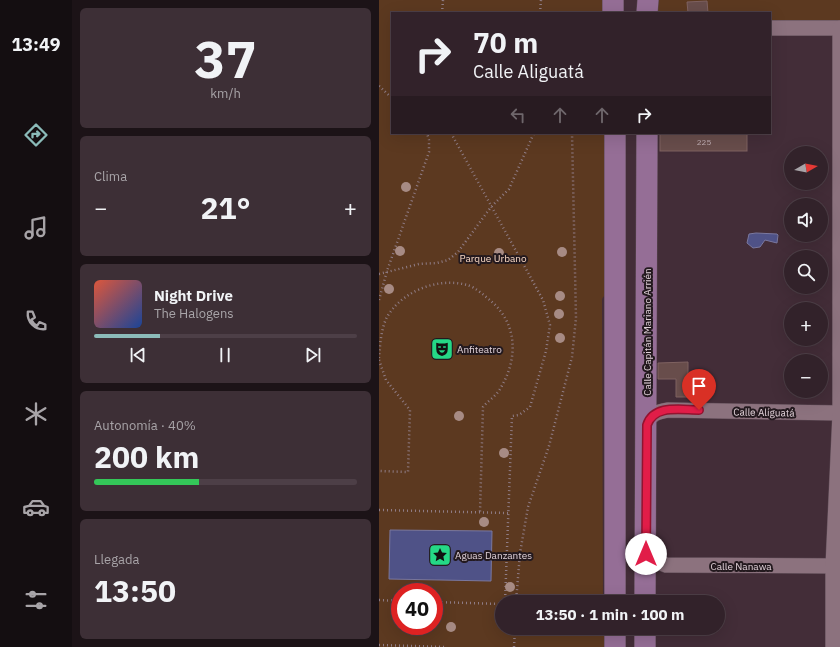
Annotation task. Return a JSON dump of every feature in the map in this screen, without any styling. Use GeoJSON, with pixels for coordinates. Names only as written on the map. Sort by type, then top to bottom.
{"type":"FeatureCollection","features":[{"type":"Feature","properties":{"kind":"street"},"geometry":{"type":"LineString","coordinates":[[613,0],[613,12]]}},
{"type":"Feature","properties":{"kind":"street"},"geometry":{"type":"LineString","coordinates":[[771,28],[840,28],[840,413],[833,647]]}},
{"type":"Feature","properties":{"kind":"street"},"geometry":{"type":"LineString","coordinates":[[615,134],[615,595]]}},
{"type":"Feature","properties":{"kind":"street","name":"Calle Capitán Mariano Arrién"},"geometry":{"type":"LineString","coordinates":[[645,595],[647,134]]}},
{"type":"Feature","properties":{"kind":"street","name":"Calle Aliguatá"},"geometry":{"type":"LineString","coordinates":[[647,425],[649,418],[657,412],[668,410],[840,413]]}},
{"type":"Feature","properties":{"kind":"street","name":"Calle Nanawa"},"geometry":{"type":"LineString","coordinates":[[646,554],[651,559],[666,564],[836,566]]}},
{"type":"Feature","properties":{"kind":"street"},"geometry":{"type":"LineString","coordinates":[[615,635],[615,647]]}},
{"type":"Feature","properties":{"kind":"street"},"geometry":{"type":"LineString","coordinates":[[645,635],[645,647]]}},
{"type":"Feature","properties":{"kind":"path"},"geometry":{"type":"LineString","coordinates":[[442,12],[443,0]]}},
{"type":"Feature","properties":{"kind":"path"},"geometry":{"type":"LineString","coordinates":[[540,12],[541,0]]}},
{"type":"Feature","properties":{"kind":"path"},"geometry":{"type":"LineString","coordinates":[[379,86],[391,97]]}},
{"type":"Feature","properties":{"kind":"path"},"geometry":{"type":"LineString","coordinates":[[379,300],[387,271],[429,152],[427,134]]}},
{"type":"Feature","properties":{"kind":"path"},"geometry":{"type":"LineString","coordinates":[[452,134],[543,300],[550,325],[546,350],[531,408],[519,415],[512,416],[505,595]]}},
{"type":"Feature","properties":{"kind":"path"},"geometry":{"type":"LineString","coordinates":[[379,274],[387,271],[448,260],[458,252],[491,206],[509,189],[534,134]]}},
{"type":"Feature","properties":{"kind":"path"},"geometry":{"type":"LineString","coordinates":[[517,595],[520,553],[529,507],[549,446],[572,357],[576,318],[572,134]]}},
{"type":"Feature","properties":{"kind":"path"},"geometry":{"type":"LineString","coordinates":[[379,471],[408,472],[411,410],[386,380],[379,359],[381,336],[387,317],[405,297],[424,287],[445,283],[467,285],[485,296],[500,309],[511,328],[514,347],[510,368],[499,390],[483,406],[479,512]]}},
{"type":"Feature","properties":{"kind":"path"},"geometry":{"type":"LineString","coordinates":[[379,510],[508,513]]}},
{"type":"Feature","properties":{"kind":"path"},"geometry":{"type":"LineString","coordinates":[[379,600],[391,601]]}},
{"type":"Feature","properties":{"kind":"path"},"geometry":{"type":"LineString","coordinates":[[443,602],[495,604]]}},
{"type":"Feature","properties":{"kind":"path"},"geometry":{"type":"LineString","coordinates":[[513,647],[514,635]]}},
{"type":"Feature","properties":{"kind":"path"},"geometry":{"type":"LineString","coordinates":[[379,646],[446,647]]}},
{"type":"Feature","properties":{"kind":"green space","name":"Parque Urbano"},"geometry":{"type":"Polygon","coordinates":[[[379,0],[607,0],[607,12],[391,12],[391,134],[607,134],[608,290],[602,299],[603,595],[495,595],[495,635],[612,635],[612,647],[379,647],[379,0]]]}},
{"type":"Feature","properties":{"kind":"green space"},"geometry":{"type":"Polygon","coordinates":[[[658,0],[840,0],[840,23],[771,23],[771,12],[658,11],[658,0]]]}},
{"type":"Feature","properties":{"kind":"water"},"geometry":{"type":"Polygon","coordinates":[[[749,234],[777,234],[777,243],[765,240],[760,247],[753,248],[747,243],[749,234]]]}},
{"type":"Feature","properties":{"kind":"water","name":"Aguas Danzantes"},"geometry":{"type":"Polygon","coordinates":[[[390,530],[492,531],[491,581],[389,579],[390,530]]]}},
{"type":"Feature","properties":{"kind":"building"},"geometry":{"type":"Polygon","coordinates":[[[707,1],[708,12],[688,12],[687,2],[707,1]]]}},
{"type":"Feature","properties":{"kind":"building"},"geometry":{"type":"Polygon","coordinates":[[[660,134],[747,134],[747,151],[660,151],[660,134]]]}},
{"type":"Feature","properties":{"kind":"building"},"geometry":{"type":"Polygon","coordinates":[[[688,362],[688,397],[676,397],[676,379],[658,379],[658,363],[688,362]]]}},
{"type":"Feature","properties":{"kind":"place","name":"Anfiteatro"},"geometry":{"type":"Point","coordinates":[442,349]}},
{"type":"Feature","properties":{"kind":"place","name":"Aguas Danzantes"},"geometry":{"type":"Point","coordinates":[440,555]}},
{"type":"Feature","properties":{"kind":"route"},"geometry":{"type":"LineString","coordinates":[[646,554],[647,425],[649,418],[657,412],[668,410],[699,410]]}}]}
